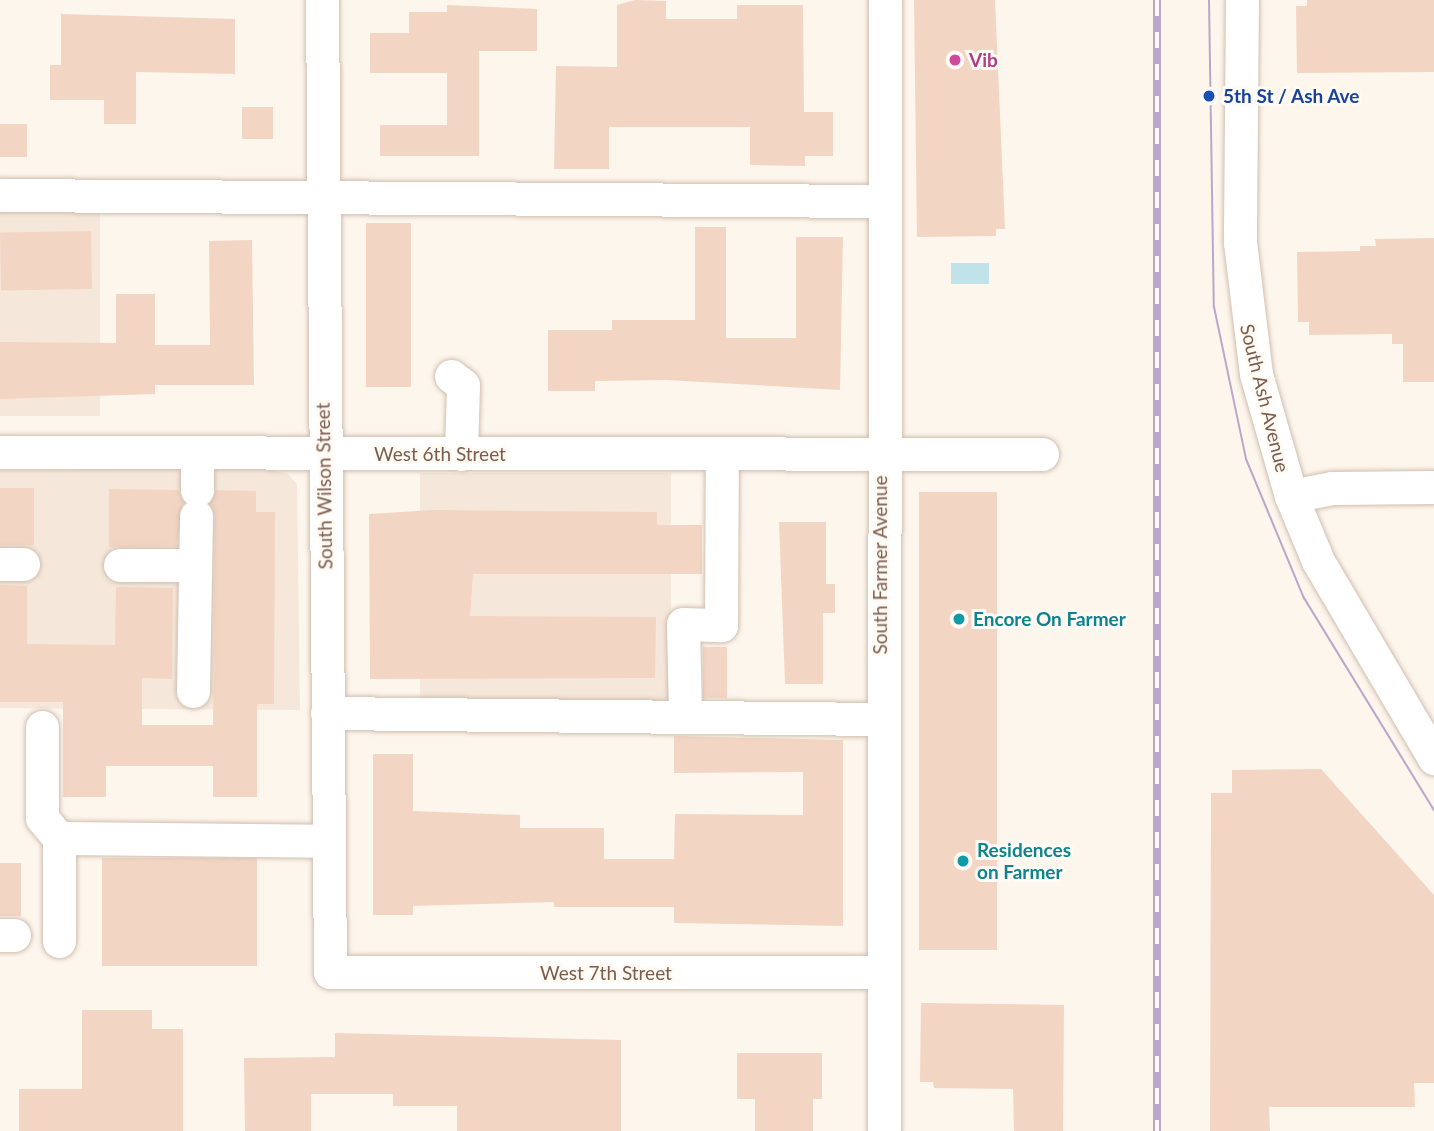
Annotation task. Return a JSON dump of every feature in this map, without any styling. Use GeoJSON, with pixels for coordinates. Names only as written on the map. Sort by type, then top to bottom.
{"type":"FeatureCollection","features":[{"type":"Feature","properties":{"kind":"street","name":"South Wilson Street"},"geometry":{"type":"LineString","coordinates":[[322,0],[323,453],[330,972]]}},
{"type":"Feature","properties":{"kind":"street","name":"South Farmer Avenue"},"geometry":{"type":"LineString","coordinates":[[884,1131],[880,456],[885,0]]}},
{"type":"Feature","properties":{"kind":"street","name":"South Ash Avenue"},"geometry":{"type":"LineString","coordinates":[[1242,0],[1245,316],[1291,496],[1339,603],[1434,758]]}},
{"type":"Feature","properties":{"kind":"street"},"geometry":{"type":"LineString","coordinates":[[0,195],[324,193],[884,201]]}},
{"type":"Feature","properties":{"kind":"street"},"geometry":{"type":"LineString","coordinates":[[451,376],[463,384],[461,454]]}},
{"type":"Feature","properties":{"kind":"street","name":"West 6th Street"},"geometry":{"type":"LineString","coordinates":[[0,452],[880,456],[1042,454]]}},
{"type":"Feature","properties":{"kind":"street"},"geometry":{"type":"LineString","coordinates":[[193,691],[198,453]]}},
{"type":"Feature","properties":{"kind":"street"},"geometry":{"type":"LineString","coordinates":[[685,713],[683,624],[721,625],[722,455]]}},
{"type":"Feature","properties":{"kind":"street"},"geometry":{"type":"LineString","coordinates":[[1291,496],[1332,488],[1434,487]]}},
{"type":"Feature","properties":{"kind":"street"},"geometry":{"type":"LineString","coordinates":[[120,565],[195,565]]}},
{"type":"Feature","properties":{"kind":"street"},"geometry":{"type":"LineString","coordinates":[[327,713],[685,713],[881,719]]}},
{"type":"Feature","properties":{"kind":"street"},"geometry":{"type":"LineString","coordinates":[[42,727],[42,818],[59,838],[59,941]]}},
{"type":"Feature","properties":{"kind":"street"},"geometry":{"type":"LineString","coordinates":[[59,838],[328,841]]}},
{"type":"Feature","properties":{"kind":"street","name":"West 7th Street"},"geometry":{"type":"LineString","coordinates":[[330,972],[882,972]]}},
{"type":"Feature","properties":{"kind":"shaded area"},"geometry":{"type":"Polygon","coordinates":[[[0,209],[100,209],[100,416],[0,416],[0,209]]]}},
{"type":"Feature","properties":{"kind":"shaded area"},"geometry":{"type":"Polygon","coordinates":[[[263,468],[288,474],[297,484],[300,710],[0,708],[0,470],[263,468]]]}},
{"type":"Feature","properties":{"kind":"shaded area"},"geometry":{"type":"Polygon","coordinates":[[[420,473],[671,473],[671,701],[420,701],[420,473]]]}},
{"type":"Feature","properties":{"kind":"water"},"geometry":{"type":"Polygon","coordinates":[[[951,263],[989,263],[989,284],[951,284],[951,263]]]}},
{"type":"Feature","properties":{"kind":"building"},"geometry":{"type":"Polygon","coordinates":[[[635,0],[666,1],[666,19],[737,19],[737,5],[803,5],[804,112],[833,112],[833,156],[805,156],[805,166],[750,165],[750,127],[609,127],[609,169],[554,169],[556,66],[617,67],[617,5],[635,0]]]}},
{"type":"Feature","properties":{"kind":"building","name":"Vib"},"geometry":{"type":"Polygon","coordinates":[[[914,0],[995,0],[1005,229],[996,229],[996,236],[917,237],[914,0]]]}},
{"type":"Feature","properties":{"kind":"building"},"geometry":{"type":"Polygon","coordinates":[[[1307,0],[1434,0],[1434,72],[1297,73],[1296,6],[1307,6],[1307,0]]]}},
{"type":"Feature","properties":{"kind":"building"},"geometry":{"type":"Polygon","coordinates":[[[447,5],[537,9],[537,51],[479,51],[479,156],[380,156],[380,125],[447,125],[447,73],[370,73],[370,33],[409,33],[409,12],[447,12],[447,5]]]}},
{"type":"Feature","properties":{"kind":"building"},"geometry":{"type":"Polygon","coordinates":[[[61,14],[235,19],[235,74],[136,72],[136,124],[104,124],[104,100],[50,100],[50,65],[61,65],[61,14]]]}},
{"type":"Feature","properties":{"kind":"building"},"geometry":{"type":"Polygon","coordinates":[[[242,107],[273,107],[273,139],[242,139],[242,107]]]}},
{"type":"Feature","properties":{"kind":"building"},"geometry":{"type":"Polygon","coordinates":[[[0,124],[27,124],[27,157],[0,157],[0,124]]]}},
{"type":"Feature","properties":{"kind":"building"},"geometry":{"type":"Polygon","coordinates":[[[366,223],[411,223],[411,387],[366,387],[366,223]]]}},
{"type":"Feature","properties":{"kind":"building"},"geometry":{"type":"Polygon","coordinates":[[[695,227],[726,227],[726,338],[796,338],[796,237],[843,237],[840,390],[667,380],[595,381],[595,391],[548,391],[548,330],[612,330],[612,320],[695,320],[695,227]]]}},
{"type":"Feature","properties":{"kind":"building"},"geometry":{"type":"Polygon","coordinates":[[[91,231],[92,289],[1,291],[0,233],[91,231]]]}},
{"type":"Feature","properties":{"kind":"building"},"geometry":{"type":"Polygon","coordinates":[[[1434,238],[1434,382],[1403,382],[1403,344],[1392,344],[1392,334],[1309,335],[1309,322],[1298,322],[1297,252],[1360,251],[1360,246],[1376,246],[1375,239],[1434,238]]]}},
{"type":"Feature","properties":{"kind":"building"},"geometry":{"type":"Polygon","coordinates":[[[252,240],[254,385],[155,385],[155,394],[0,399],[0,342],[116,343],[116,294],[155,294],[155,345],[210,345],[209,241],[252,240]]]}},
{"type":"Feature","properties":{"kind":"building"},"geometry":{"type":"Polygon","coordinates":[[[0,488],[34,488],[34,545],[0,545],[0,488]]]}},
{"type":"Feature","properties":{"kind":"building"},"geometry":{"type":"Polygon","coordinates":[[[109,489],[178,490],[183,502],[176,546],[109,547],[109,489]]]}},
{"type":"Feature","properties":{"kind":"building"},"geometry":{"type":"Polygon","coordinates":[[[216,490],[256,491],[256,512],[275,512],[274,704],[257,704],[257,797],[213,797],[213,766],[106,766],[106,797],[63,797],[63,702],[0,702],[0,585],[27,586],[27,644],[115,645],[116,587],[173,588],[172,679],[142,678],[142,725],[213,725],[215,516],[210,504],[216,490]]]}},
{"type":"Feature","properties":{"kind":"building"},"geometry":{"type":"Polygon","coordinates":[[[919,492],[997,492],[997,950],[919,950],[919,492]]]}},
{"type":"Feature","properties":{"kind":"building"},"geometry":{"type":"Polygon","coordinates":[[[433,510],[657,512],[657,525],[702,525],[702,574],[473,574],[470,616],[656,617],[655,678],[370,679],[369,514],[433,510]]]}},
{"type":"Feature","properties":{"kind":"building"},"geometry":{"type":"Polygon","coordinates":[[[779,522],[826,522],[826,584],[835,584],[835,613],[823,613],[823,684],[785,684],[779,522]]]}},
{"type":"Feature","properties":{"kind":"building"},"geometry":{"type":"Polygon","coordinates":[[[703,647],[727,647],[727,698],[703,698],[703,647]]]}},
{"type":"Feature","properties":{"kind":"building"},"geometry":{"type":"Polygon","coordinates":[[[674,736],[843,740],[843,926],[674,923],[674,907],[554,907],[554,902],[413,906],[413,915],[373,915],[373,754],[413,754],[413,811],[520,815],[520,828],[604,828],[604,859],[674,859],[675,814],[803,815],[803,772],[674,773],[674,736]]]}},
{"type":"Feature","properties":{"kind":"building"},"geometry":{"type":"Polygon","coordinates":[[[1321,769],[1434,895],[1434,1083],[1414,1083],[1415,1107],[1269,1107],[1270,1131],[1210,1131],[1211,793],[1232,793],[1232,770],[1321,769]]]}},
{"type":"Feature","properties":{"kind":"building"},"geometry":{"type":"Polygon","coordinates":[[[102,858],[257,858],[257,966],[102,966],[102,858]]]}},
{"type":"Feature","properties":{"kind":"building"},"geometry":{"type":"Polygon","coordinates":[[[0,863],[21,863],[21,916],[0,916],[0,863]]]}},
{"type":"Feature","properties":{"kind":"building"},"geometry":{"type":"Polygon","coordinates":[[[921,1003],[1064,1005],[1063,1131],[1014,1131],[1013,1089],[934,1088],[933,1082],[920,1082],[921,1003]]]}},
{"type":"Feature","properties":{"kind":"building"},"geometry":{"type":"Polygon","coordinates":[[[82,1010],[152,1010],[152,1029],[183,1029],[183,1131],[19,1131],[19,1089],[82,1089],[82,1010]]]}},
{"type":"Feature","properties":{"kind":"building"},"geometry":{"type":"Polygon","coordinates":[[[335,1033],[621,1040],[621,1131],[457,1131],[457,1106],[393,1106],[393,1094],[311,1094],[311,1131],[245,1131],[244,1058],[335,1057],[335,1033]]]}},
{"type":"Feature","properties":{"kind":"building"},"geometry":{"type":"Polygon","coordinates":[[[737,1053],[822,1053],[822,1099],[813,1099],[813,1131],[755,1131],[755,1099],[737,1099],[737,1053]]]}},
{"type":"Feature","properties":{"kind":"tram line"},"geometry":{"type":"LineString","coordinates":[[1209,0],[1214,307],[1246,459],[1304,598],[1434,810]]}},
{"type":"Feature","properties":{"kind":"railway"},"geometry":{"type":"LineString","coordinates":[[1157,0],[1157,1131]]}},
{"type":"Feature","properties":{"kind":"place","name":"Vib"},"geometry":{"type":"Point","coordinates":[955,60]}},
{"type":"Feature","properties":{"kind":"place","name":"5th St / Ash Ave"},"geometry":{"type":"Point","coordinates":[1209,96]}},
{"type":"Feature","properties":{"kind":"place","name":"Encore On Farmer"},"geometry":{"type":"Point","coordinates":[959,619]}},
{"type":"Feature","properties":{"kind":"place","name":"Residences on Farmer"},"geometry":{"type":"Point","coordinates":[963,861]}}]}
